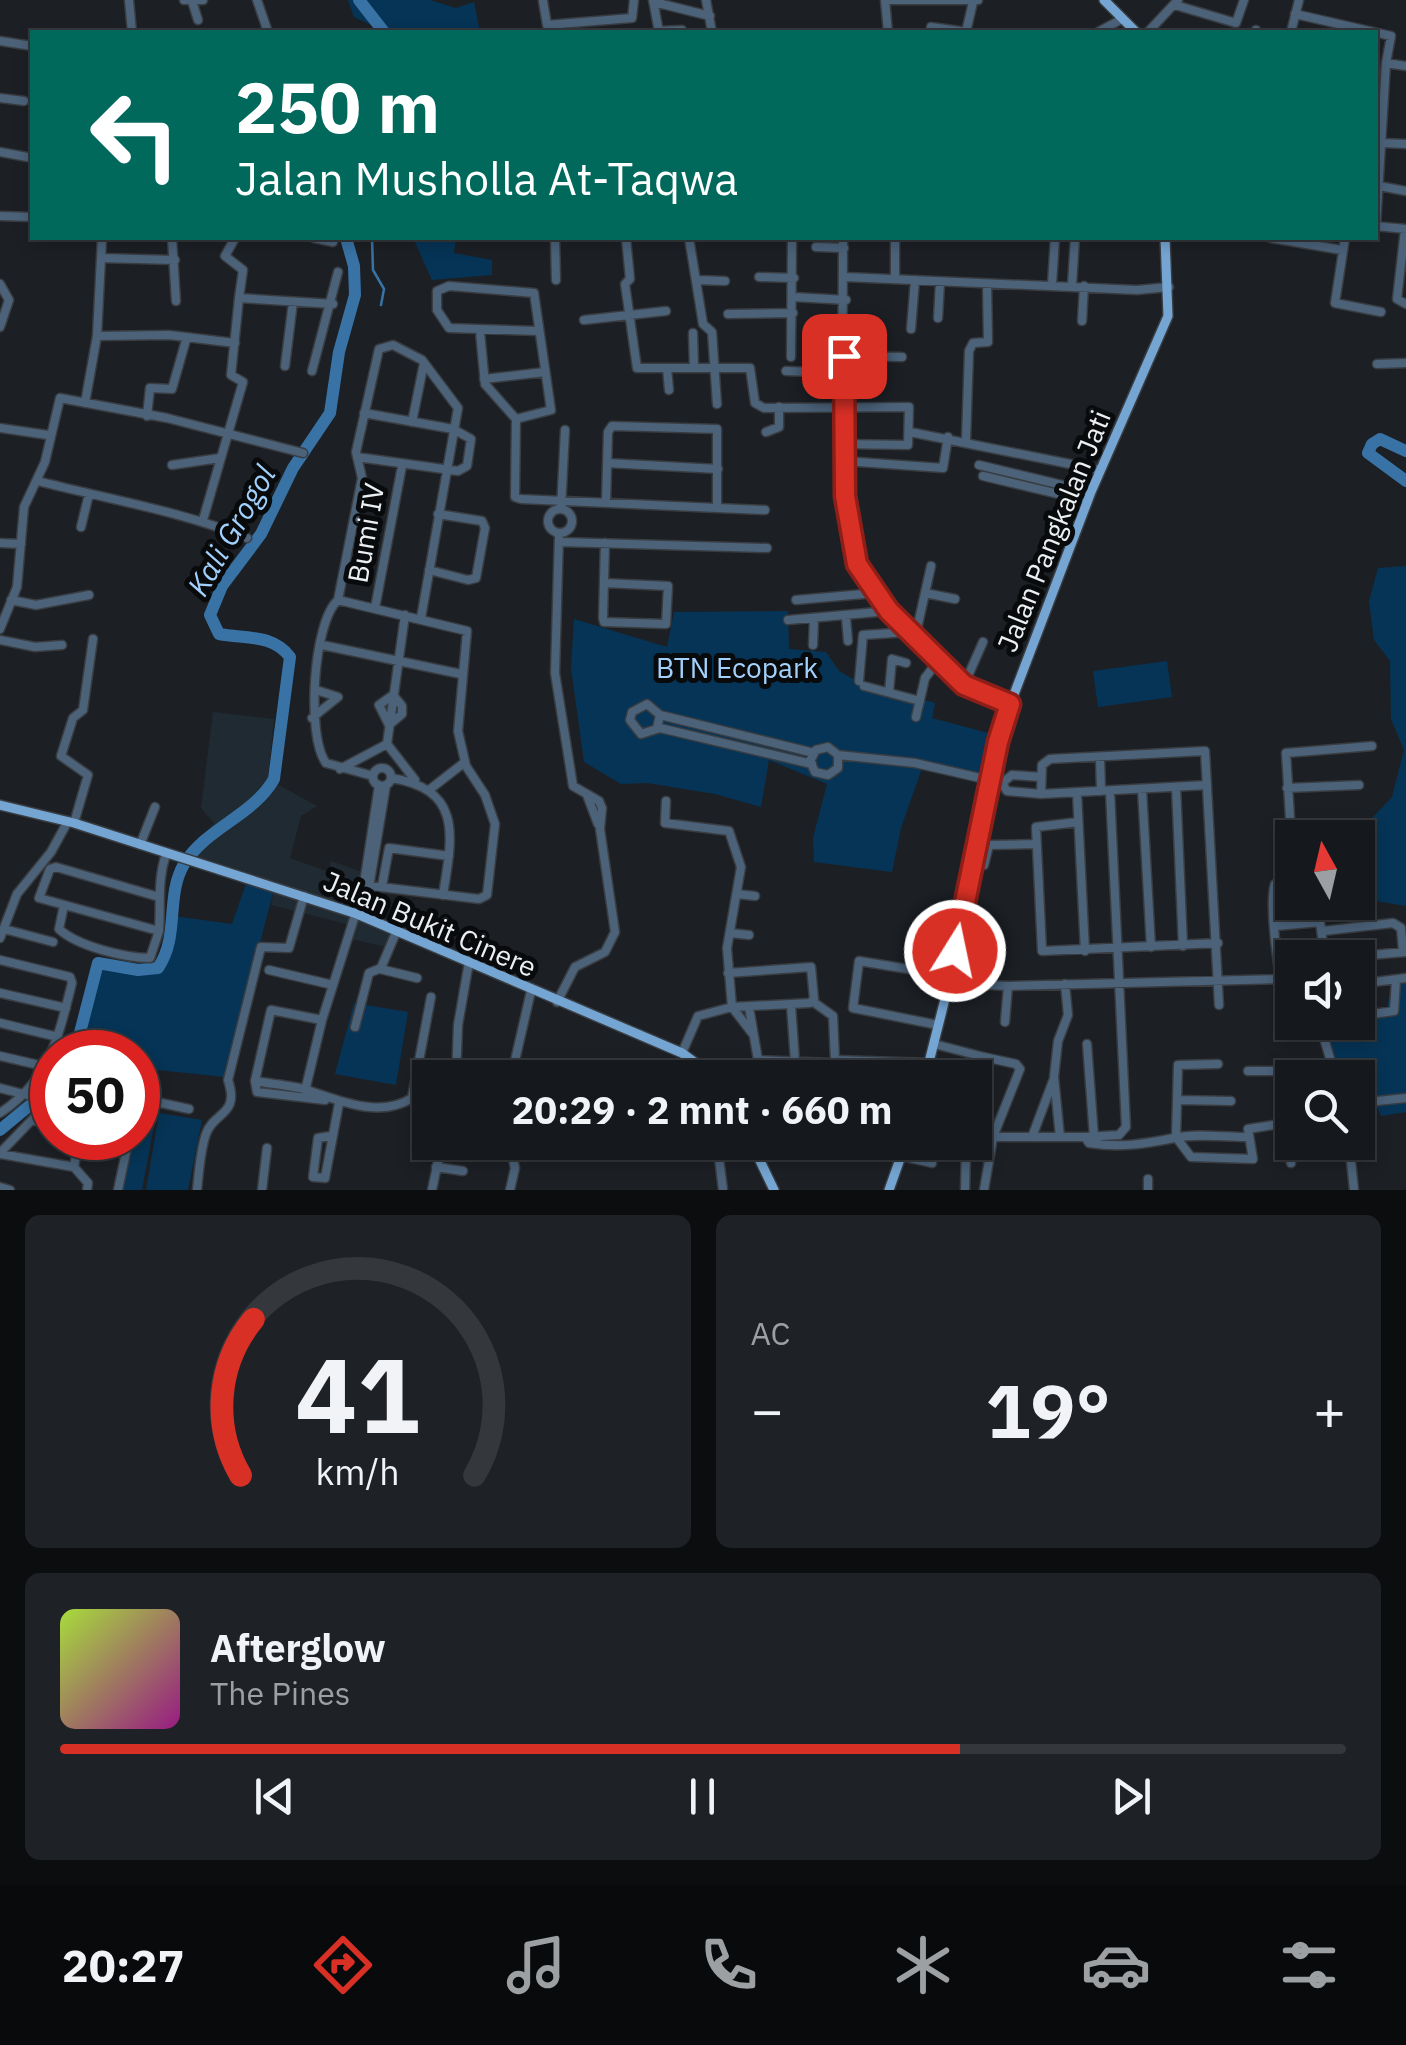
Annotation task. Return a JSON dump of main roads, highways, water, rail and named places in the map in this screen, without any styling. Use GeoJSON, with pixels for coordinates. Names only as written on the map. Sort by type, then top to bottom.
{"type":"FeatureCollection","features":[{"type":"Feature","properties":{"kind":"main road"},"geometry":{"type":"LineString","coordinates":[[1104,0],[1134,30]]}},
{"type":"Feature","properties":{"kind":"main road","name":"Jalan Pangkalan Jati"},"geometry":{"type":"LineString","coordinates":[[930,1060],[950,980],[989,782],[1010,704],[1100,470],[1168,316],[1165,240]]}},
{"type":"Feature","properties":{"kind":"main road","name":"Jalan Bukit Cinere"},"geometry":{"type":"LineString","coordinates":[[0,804],[71,822],[361,916],[692,1060]]}},
{"type":"Feature","properties":{"kind":"main road"},"geometry":{"type":"LineString","coordinates":[[760,1160],[774,1190]]}},
{"type":"Feature","properties":{"kind":"main road"},"geometry":{"type":"LineString","coordinates":[[889,1190],[900,1160]]}},
{"type":"Feature","properties":{"kind":"waterway","name":"Kali Grogol"},"geometry":{"type":"LineString","coordinates":[[359,0],[382,30]]}},
{"type":"Feature","properties":{"kind":"waterway","name":"Kali Grogol"},"geometry":{"type":"LineString","coordinates":[[81,1030],[98,963],[138,970],[158,968],[169,943],[175,890],[184,864],[205,840],[254,803],[274,779],[290,657],[267,641],[219,634],[210,615],[222,586],[261,534],[293,468],[330,413],[339,352],[355,295],[354,266],[347,240]]}},
{"type":"Feature","properties":{"kind":"waterway"},"geometry":{"type":"LineString","coordinates":[[372,240],[373,270],[384,289],[381,305]]}},
{"type":"Feature","properties":{"kind":"waterway"},"geometry":{"type":"LineString","coordinates":[[1406,451],[1380,439],[1368,453],[1406,481]]}},
{"type":"Feature","properties":{"kind":"waterway","name":"Kali Grogol"},"geometry":{"type":"LineString","coordinates":[[0,1130],[30,1105]]}},
{"type":"Feature","properties":{"kind":"park label","name":"BTN Ecopark"},"geometry":{"type":"Point","coordinates":[737,668]}}]}
